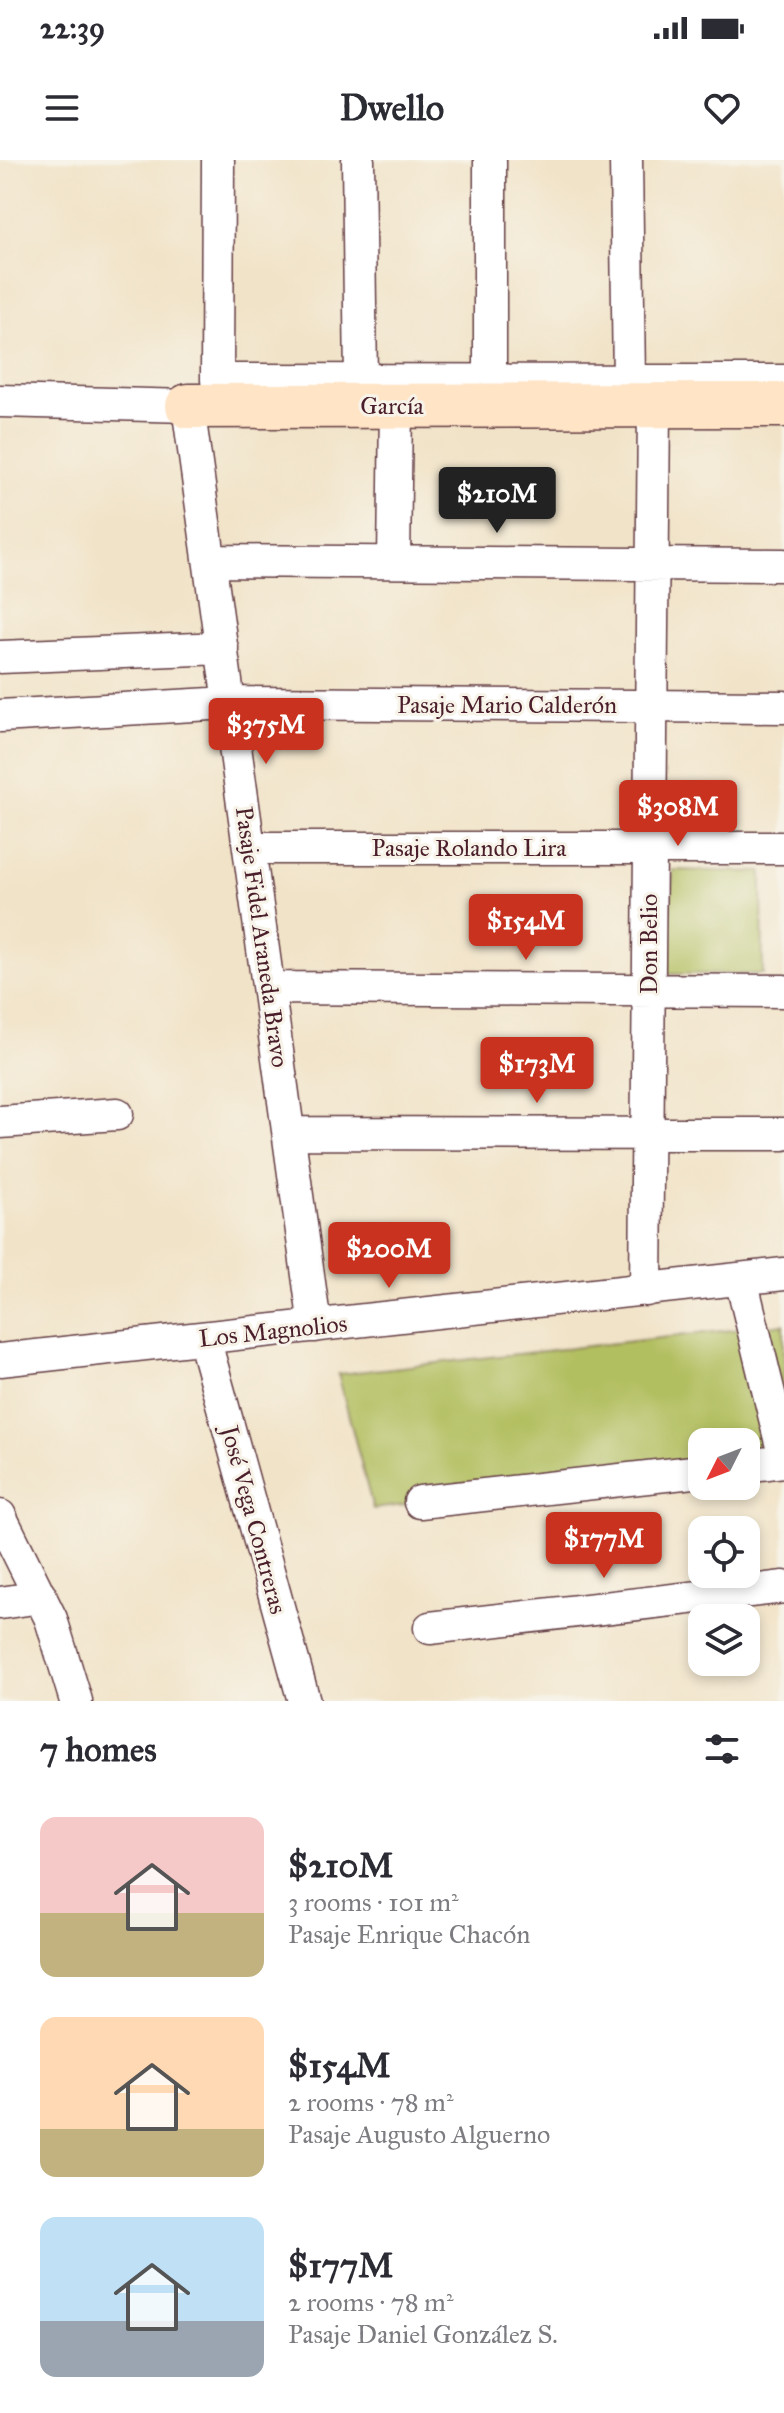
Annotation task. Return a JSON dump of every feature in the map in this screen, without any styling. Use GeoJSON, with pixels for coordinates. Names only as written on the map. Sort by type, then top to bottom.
{"type":"FeatureCollection","features":[{"type":"Feature","properties":{"kind":"street","name":"Pasaje Fidel Araneda Bravo"},"geometry":{"type":"LineString","coordinates":[[218,160],[203,393],[210,561],[315,1326]]}},
{"type":"Feature","properties":{"kind":"street"},"geometry":{"type":"LineString","coordinates":[[358,160],[361,380]]}},
{"type":"Feature","properties":{"kind":"street"},"geometry":{"type":"LineString","coordinates":[[490,160],[490,380]]}},
{"type":"Feature","properties":{"kind":"street","name":"Don Belio"},"geometry":{"type":"LineString","coordinates":[[626,160],[652,564],[646,1290]]}},
{"type":"Feature","properties":{"kind":"street","name":"García"},"geometry":{"type":"LineString","coordinates":[[0,401],[203,393],[361,380],[490,380],[784,405]]}},
{"type":"Feature","properties":{"kind":"street","name":"García"},"geometry":{"type":"LineString","coordinates":[[203,393],[396,406],[641,393],[784,381]]}},
{"type":"Feature","properties":{"kind":"street"},"geometry":{"type":"LineString","coordinates":[[394,562],[396,406]]}},
{"type":"Feature","properties":{"kind":"street"},"geometry":{"type":"LineString","coordinates":[[210,561],[784,565]]}},
{"type":"Feature","properties":{"kind":"street"},"geometry":{"type":"LineString","coordinates":[[0,657],[222,648]]}},
{"type":"Feature","properties":{"kind":"street","name":"Pasaje Mario Calderón"},"geometry":{"type":"LineString","coordinates":[[0,716],[229,703],[784,707]]}},
{"type":"Feature","properties":{"kind":"street","name":"Pasaje Rolando Lira"},"geometry":{"type":"LineString","coordinates":[[249,848],[784,848]]}},
{"type":"Feature","properties":{"kind":"street"},"geometry":{"type":"LineString","coordinates":[[269,988],[784,991]]}},
{"type":"Feature","properties":{"kind":"street"},"geometry":{"type":"LineString","coordinates":[[0,1122],[117,1114]]}},
{"type":"Feature","properties":{"kind":"street"},"geometry":{"type":"LineString","coordinates":[[289,1133],[784,1134]]}},
{"type":"Feature","properties":{"kind":"street","name":"Los Magnolios"},"geometry":{"type":"LineString","coordinates":[[0,1360],[784,1274]]}},
{"type":"Feature","properties":{"kind":"street"},"geometry":{"type":"LineString","coordinates":[[741,1279],[784,1455]]}},
{"type":"Feature","properties":{"kind":"street","name":"José Vega Contreras"},"geometry":{"type":"LineString","coordinates":[[204,1338],[304,1701]]}},
{"type":"Feature","properties":{"kind":"street"},"geometry":{"type":"LineString","coordinates":[[760,1464],[784,1461]]}},
{"type":"Feature","properties":{"kind":"street"},"geometry":{"type":"LineString","coordinates":[[420,1502],[688,1473]]}},
{"type":"Feature","properties":{"kind":"street"},"geometry":{"type":"LineString","coordinates":[[0,1516],[41,1597],[60,1644],[76,1701]]}},
{"type":"Feature","properties":{"kind":"street"},"geometry":{"type":"LineString","coordinates":[[430,1628],[784,1587]]}},
{"type":"Feature","properties":{"kind":"street"},"geometry":{"type":"LineString","coordinates":[[0,1603],[41,1597]]}},
{"type":"Feature","properties":{"kind":"green space"},"geometry":{"type":"Polygon","coordinates":[[[673,870],[762,872],[763,974],[666,974],[673,870]]]}},
{"type":"Feature","properties":{"kind":"green space"},"geometry":{"type":"Polygon","coordinates":[[[784,1324],[784,1458],[760,1461],[760,1428],[688,1428],[688,1470],[373,1509],[338,1374],[784,1324]]]}}]}
